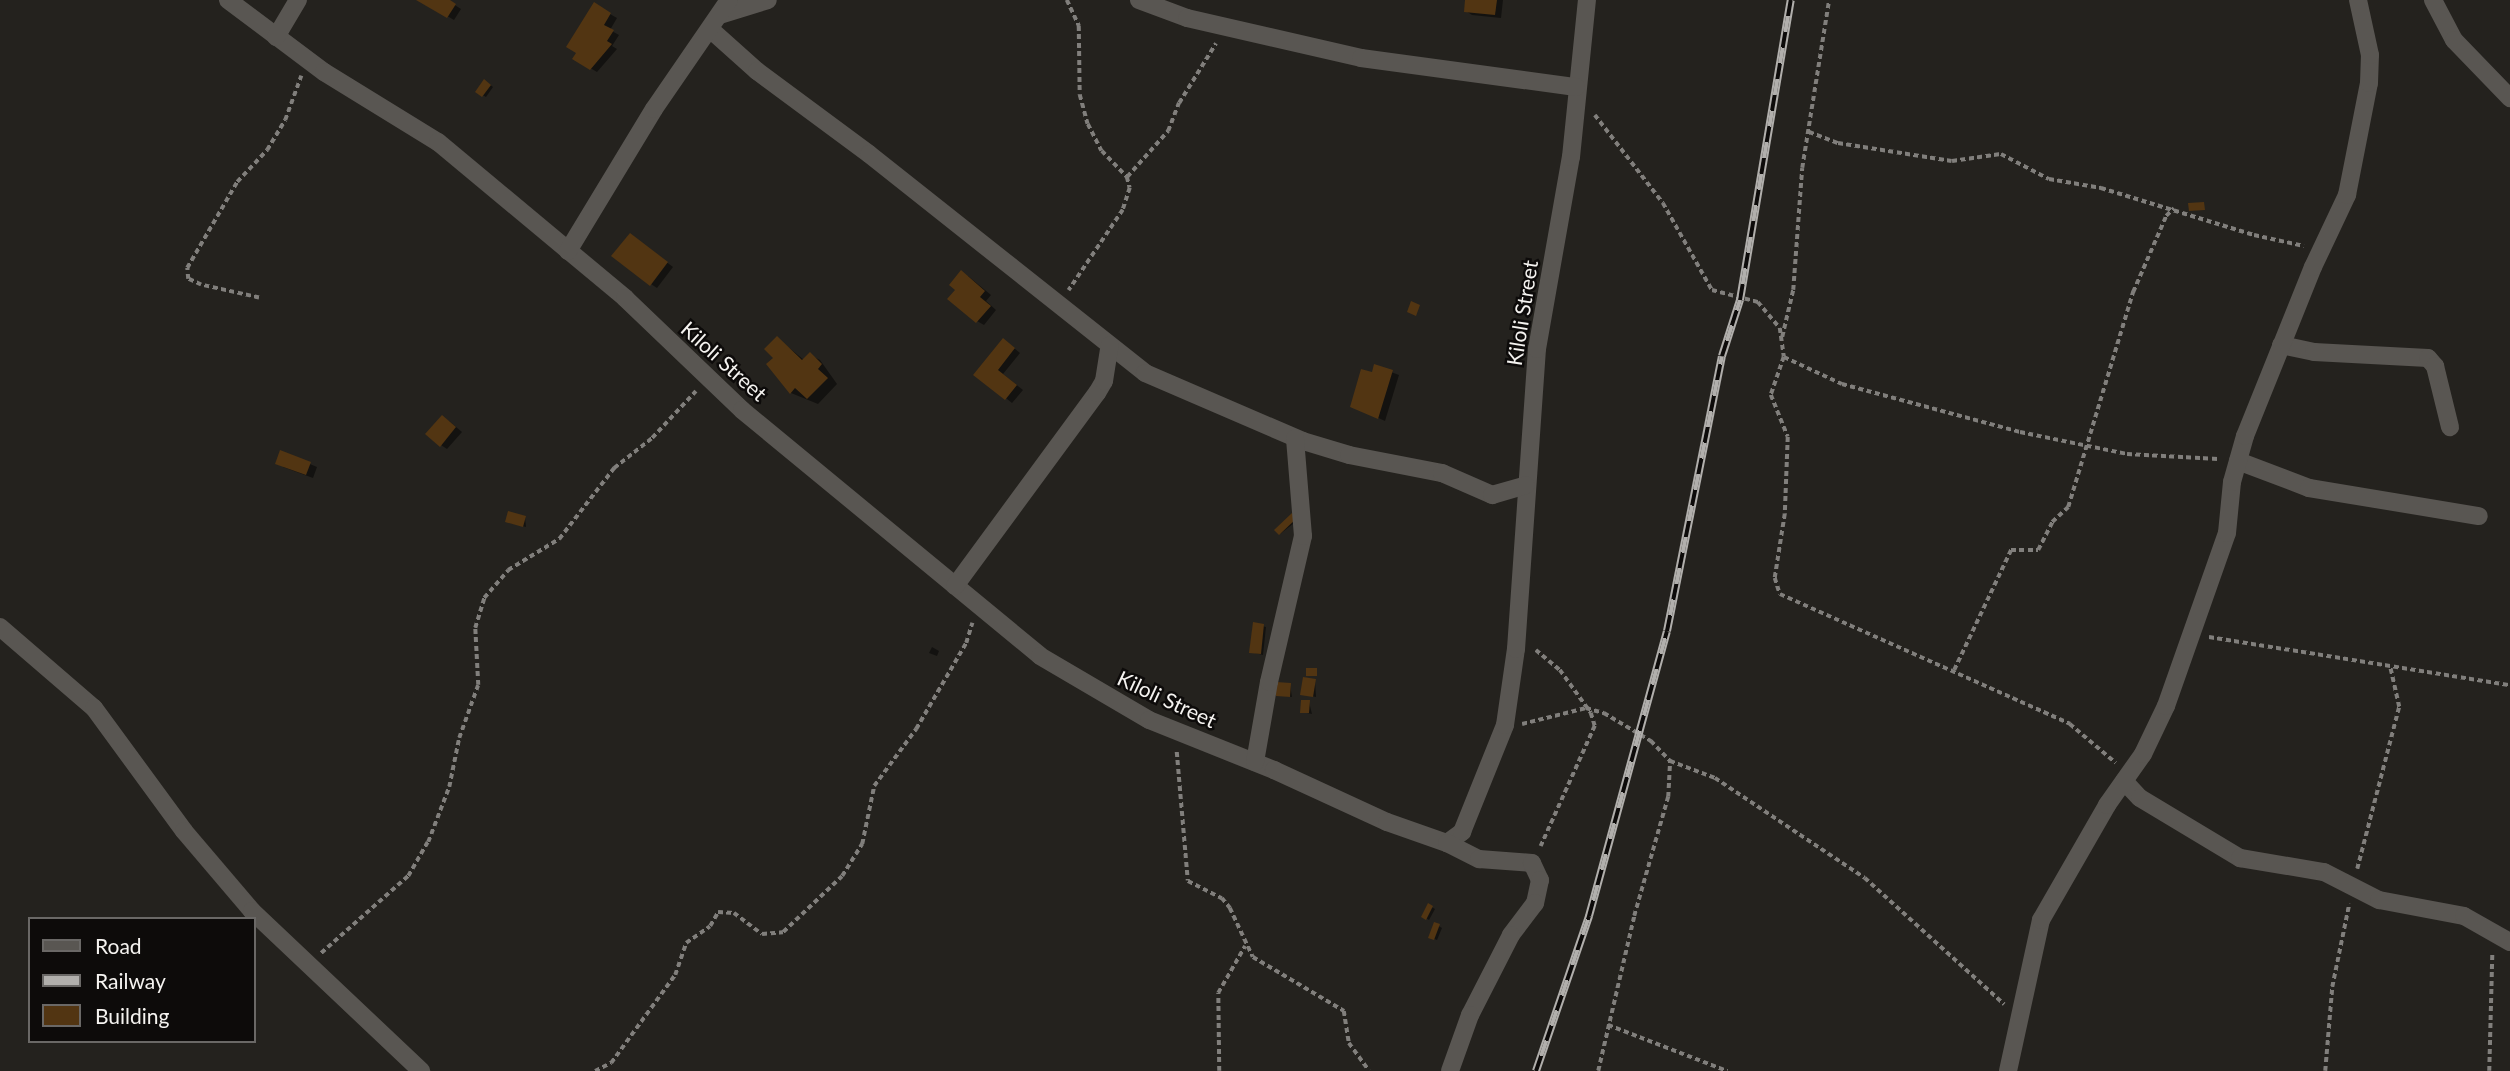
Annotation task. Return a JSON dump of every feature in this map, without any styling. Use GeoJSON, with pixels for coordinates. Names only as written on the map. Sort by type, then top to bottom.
{"type":"FeatureCollection","features":[{"type":"Feature","properties":{"kind":"street","name":"Kiloli Street"},"geometry":{"type":"LineString","coordinates":[[228,0],[305,57],[438,142],[625,298],[707,378],[971,600],[1063,672],[1166,727],[1255,762],[1387,822],[1447,843],[1462,832],[1504,732],[1517,626],[1525,485],[1537,349],[1571,157],[1576,87],[1587,0]]}},
{"type":"Feature","properties":{"kind":"street"},"geometry":{"type":"LineString","coordinates":[[276,37],[298,0]]}},
{"type":"Feature","properties":{"kind":"street"},"geometry":{"type":"LineString","coordinates":[[568,251],[654,109],[720,15],[768,0]]}},
{"type":"Feature","properties":{"kind":"street"},"geometry":{"type":"LineString","coordinates":[[1139,0],[1231,27],[1361,58],[1576,87]]}},
{"type":"Feature","properties":{"kind":"street"},"geometry":{"type":"LineString","coordinates":[[2008,1071],[2041,920],[2155,730],[2193,633],[2227,533],[2238,461],[2281,345],[2347,195],[2360,146],[2370,55],[2358,0]]}},
{"type":"Feature","properties":{"kind":"street"},"geometry":{"type":"LineString","coordinates":[[2432,0],[2454,40],[2510,98]]}},
{"type":"Feature","properties":{"kind":"street"},"geometry":{"type":"LineString","coordinates":[[720,15],[757,71],[1110,345],[1172,387],[1295,438],[1349,455],[1450,476],[1492,495],[1525,485]]}},
{"type":"Feature","properties":{"kind":"street"},"geometry":{"type":"LineString","coordinates":[[955,586],[1097,393],[1104,382],[1110,345]]}},
{"type":"Feature","properties":{"kind":"street"},"geometry":{"type":"LineString","coordinates":[[2281,345],[2314,352],[2428,358],[2435,366],[2450,427]]}},
{"type":"Feature","properties":{"kind":"street"},"geometry":{"type":"LineString","coordinates":[[1255,762],[1269,682],[1303,536],[1295,438]]}},
{"type":"Feature","properties":{"kind":"street"},"geometry":{"type":"LineString","coordinates":[[2238,461],[2309,488],[2479,516]]}},
{"type":"Feature","properties":{"kind":"street"},"geometry":{"type":"LineString","coordinates":[[0,627],[94,708],[184,831],[307,967],[421,1071]]}},
{"type":"Feature","properties":{"kind":"street"},"geometry":{"type":"LineString","coordinates":[[2124,781],[2140,798],[2240,858],[2324,872],[2379,900],[2464,916],[2510,942]]}},
{"type":"Feature","properties":{"kind":"street"},"geometry":{"type":"LineString","coordinates":[[1447,843],[1479,859],[1532,863],[1539,875],[1540,892],[1511,935],[1458,1042],[1450,1071]]}},
{"type":"Feature","properties":{"kind":"path"},"geometry":{"type":"LineString","coordinates":[[1059,303],[1123,210],[1129,188],[1127,177],[1102,151],[1088,124],[1080,95],[1079,26],[1067,0]]}},
{"type":"Feature","properties":{"kind":"path"},"geometry":{"type":"LineString","coordinates":[[1782,337],[1793,290],[1809,132],[1829,0]]}},
{"type":"Feature","properties":{"kind":"path"},"geometry":{"type":"LineString","coordinates":[[1127,177],[1168,131],[1183,96],[1231,27]]}},
{"type":"Feature","properties":{"kind":"path"},"geometry":{"type":"LineString","coordinates":[[259,298],[201,285],[188,279],[187,268],[237,182],[267,150],[285,120],[305,57]]}},
{"type":"Feature","properties":{"kind":"path"},"geometry":{"type":"LineString","coordinates":[[1576,87],[1663,203],[1712,290],[1758,302],[1774,317],[1782,337],[1784,357],[1771,395],[1785,424],[1789,467],[1776,588],[1793,602],[1954,670],[2079,730],[2113,758],[2124,781]]}},
{"type":"Feature","properties":{"kind":"path"},"geometry":{"type":"LineString","coordinates":[[1809,132],[1838,143],[1952,161],[2001,154],[2049,179],[2174,208],[2254,235],[2322,248]]}},
{"type":"Feature","properties":{"kind":"path"},"geometry":{"type":"LineString","coordinates":[[1954,670],[2011,550],[2038,550],[2052,522],[2068,507],[2133,292],[2174,208]]}},
{"type":"Feature","properties":{"kind":"path"},"geometry":{"type":"LineString","coordinates":[[1784,357],[1833,380],[1902,402],[2088,446],[2127,454],[2238,461]]}},
{"type":"Feature","properties":{"kind":"path"},"geometry":{"type":"LineString","coordinates":[[307,967],[418,863],[449,787],[459,738],[478,685],[475,628],[484,598],[508,570],[559,539],[614,468],[652,438],[707,378]]}},
{"type":"Feature","properties":{"kind":"path"},"geometry":{"type":"LineString","coordinates":[[595,1071],[611,1063],[675,975],[686,943],[710,926],[718,912],[734,913],[762,934],[783,932],[842,876],[862,845],[874,786],[916,729],[966,643],[972,627],[971,600]]}},
{"type":"Feature","properties":{"kind":"path"},"geometry":{"type":"LineString","coordinates":[[1517,626],[1531,646],[1560,670],[1595,726],[1566,799],[1543,839],[1539,875]]}},
{"type":"Feature","properties":{"kind":"path"},"geometry":{"type":"LineString","coordinates":[[2193,633],[2510,685]]}},
{"type":"Feature","properties":{"kind":"path"},"geometry":{"type":"LineString","coordinates":[[2325,1071],[2332,987],[2351,888],[2399,707],[2390,667]]}},
{"type":"Feature","properties":{"kind":"path"},"geometry":{"type":"LineString","coordinates":[[1504,732],[1586,708],[1639,734],[1670,761],[1714,778],[1865,878],[2000,999],[2019,1026]]}},
{"type":"Feature","properties":{"kind":"path"},"geometry":{"type":"LineString","coordinates":[[1166,727],[1182,770],[1185,872],[1188,881],[1222,898],[1230,908],[1245,946],[1272,970],[1344,1011],[1349,1044],[1369,1071]]}},
{"type":"Feature","properties":{"kind":"path"},"geometry":{"type":"LineString","coordinates":[[1598,1071],[1668,797],[1670,761]]}},
{"type":"Feature","properties":{"kind":"path"},"geometry":{"type":"LineString","coordinates":[[2489,1071],[2491,931]]}},
{"type":"Feature","properties":{"kind":"path"},"geometry":{"type":"LineString","coordinates":[[1219,1071],[1218,993],[1245,946]]}},
{"type":"Feature","properties":{"kind":"path"},"geometry":{"type":"LineString","coordinates":[[1608,1025],[1727,1071]]}},
{"type":"Feature","properties":{"kind":"building"},"geometry":{"type":"Polygon","coordinates":[[[416,0],[450,0],[456,4],[447,18],[416,0]]]}},
{"type":"Feature","properties":{"kind":"building"},"geometry":{"type":"Polygon","coordinates":[[[1465,0],[1497,0],[1495,15],[1464,12],[1465,0]]]}},
{"type":"Feature","properties":{"kind":"building"},"geometry":{"type":"Polygon","coordinates":[[[594,2],[611,13],[604,25],[614,30],[607,41],[612,44],[590,70],[572,59],[576,53],[566,47],[594,2]]]}},
{"type":"Feature","properties":{"kind":"building"},"geometry":{"type":"Polygon","coordinates":[[[484,79],[491,85],[482,97],[475,92],[484,79]]]}},
{"type":"Feature","properties":{"kind":"building"},"geometry":{"type":"Polygon","coordinates":[[[2204,202],[2205,210],[2189,211],[2188,203],[2204,202]]]}},
{"type":"Feature","properties":{"kind":"building"},"geometry":{"type":"Polygon","coordinates":[[[630,233],[668,262],[650,286],[611,256],[630,233]]]}},
{"type":"Feature","properties":{"kind":"building"},"geometry":{"type":"Polygon","coordinates":[[[961,270],[985,291],[980,297],[991,306],[976,323],[947,299],[955,290],[949,285],[961,270]]]}},
{"type":"Feature","properties":{"kind":"building"},"geometry":{"type":"Polygon","coordinates":[[[1411,301],[1420,305],[1416,316],[1407,312],[1411,301]]]}},
{"type":"Feature","properties":{"kind":"building"},"geometry":{"type":"Polygon","coordinates":[[[777,336],[802,360],[810,352],[822,364],[818,369],[828,378],[807,399],[795,388],[790,394],[766,364],[773,358],[764,349],[777,336]]]}},
{"type":"Feature","properties":{"kind":"building"},"geometry":{"type":"Polygon","coordinates":[[[1003,338],[1015,348],[998,370],[1017,385],[1005,400],[973,375],[1003,338]]]}},
{"type":"Feature","properties":{"kind":"building"},"geometry":{"type":"Polygon","coordinates":[[[1374,364],[1393,370],[1378,419],[1350,407],[1361,369],[1372,372],[1374,364]]]}},
{"type":"Feature","properties":{"kind":"building"},"geometry":{"type":"Polygon","coordinates":[[[442,415],[456,427],[440,447],[425,434],[442,415]]]}},
{"type":"Feature","properties":{"kind":"building"},"geometry":{"type":"Polygon","coordinates":[[[280,450],[311,462],[306,475],[275,464],[280,450]]]}},
{"type":"Feature","properties":{"kind":"building"},"geometry":{"type":"Polygon","coordinates":[[[508,511],[526,516],[523,527],[505,522],[508,511]]]}},
{"type":"Feature","properties":{"kind":"building"},"geometry":{"type":"Polygon","coordinates":[[[1292,513],[1297,518],[1279,535],[1274,530],[1292,513]]]}},
{"type":"Feature","properties":{"kind":"building"},"geometry":{"type":"Polygon","coordinates":[[[1253,622],[1264,624],[1261,654],[1249,653],[1253,622]]]}},
{"type":"Feature","properties":{"kind":"building"},"geometry":{"type":"Polygon","coordinates":[[[1306,668],[1317,668],[1317,676],[1306,676],[1306,668]]]}},
{"type":"Feature","properties":{"kind":"building"},"geometry":{"type":"Polygon","coordinates":[[[1303,677],[1316,679],[1313,697],[1300,695],[1303,677]]]}},
{"type":"Feature","properties":{"kind":"building"},"geometry":{"type":"Polygon","coordinates":[[[1276,682],[1291,683],[1290,697],[1276,696],[1276,682]]]}},
{"type":"Feature","properties":{"kind":"building"},"geometry":{"type":"Polygon","coordinates":[[[1301,700],[1310,700],[1309,713],[1300,713],[1301,700]]]}},
{"type":"Feature","properties":{"kind":"building"},"geometry":{"type":"Polygon","coordinates":[[[1428,903],[1433,906],[1426,920],[1421,917],[1428,903]]]}},
{"type":"Feature","properties":{"kind":"building"},"geometry":{"type":"Polygon","coordinates":[[[1434,922],[1440,924],[1434,940],[1428,938],[1434,922]]]}},
{"type":"Feature","properties":{"kind":"railway"},"geometry":{"type":"LineString","coordinates":[[1536,1071],[1589,916],[1667,631],[1722,356],[1740,300],[1791,0]]}}]}
